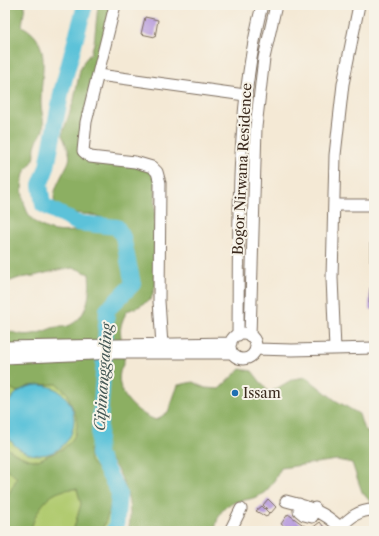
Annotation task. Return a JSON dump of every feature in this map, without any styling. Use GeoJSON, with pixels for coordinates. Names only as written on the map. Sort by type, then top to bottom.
{"type":"FeatureCollection","features":[{"type":"Feature","properties":{"kind":"street"},"geometry":{"type":"LineString","coordinates":[[115,5],[99,75],[86,122],[83,151],[90,157],[135,162],[152,167],[157,172],[160,183],[159,301],[162,345]]}},
{"type":"Feature","properties":{"kind":"street","name":"Bogor Nirwana Residence"},"geometry":{"type":"LineString","coordinates":[[234,344],[245,95],[262,5]]}},
{"type":"Feature","properties":{"kind":"street","name":"Bogor Nirwana Residence"},"geometry":{"type":"LineString","coordinates":[[250,336],[256,127],[264,58],[276,5]]}},
{"type":"Feature","properties":{"kind":"street"},"geometry":{"type":"LineString","coordinates":[[335,349],[332,278],[334,205],[333,178],[340,109],[350,45],[359,5]]}},
{"type":"Feature","properties":{"kind":"street"},"geometry":{"type":"LineString","coordinates":[[99,75],[245,95]]}},
{"type":"Feature","properties":{"kind":"street"},"geometry":{"type":"LineString","coordinates":[[241,173],[254,174]]}},
{"type":"Feature","properties":{"kind":"street"},"geometry":{"type":"LineString","coordinates":[[334,205],[374,205]]}},
{"type":"Feature","properties":{"kind":"street"},"geometry":{"type":"LineString","coordinates":[[5,358],[94,350],[234,344],[250,336],[255,342],[256,349],[251,357],[243,360],[235,356],[234,344]]}},
{"type":"Feature","properties":{"kind":"street"},"geometry":{"type":"LineString","coordinates":[[115,349],[162,345],[234,344]]}},
{"type":"Feature","properties":{"kind":"street"},"geometry":{"type":"LineString","coordinates":[[5,347],[94,350]]}},
{"type":"Feature","properties":{"kind":"street"},"geometry":{"type":"LineString","coordinates":[[256,349],[374,348]]}},
{"type":"Feature","properties":{"kind":"street"},"geometry":{"type":"LineString","coordinates":[[286,501],[315,508],[324,513],[338,529],[357,512],[374,510]]}},
{"type":"Feature","properties":{"kind":"street"},"geometry":{"type":"LineString","coordinates":[[230,531],[241,509]]}},
{"type":"Feature","properties":{"kind":"green space"},"geometry":{"type":"Polygon","coordinates":[[[5,5],[25,5],[22,26],[32,33],[42,50],[43,71],[41,103],[43,130],[35,148],[34,159],[27,168],[23,179],[22,192],[27,211],[33,220],[43,227],[52,230],[61,232],[87,230],[106,233],[110,224],[104,219],[92,215],[65,211],[59,208],[55,203],[55,194],[59,181],[70,159],[62,135],[74,100],[80,70],[84,61],[91,53],[94,43],[98,5],[115,5],[82,132],[88,160],[96,164],[124,164],[148,169],[156,180],[154,250],[156,284],[151,299],[140,306],[127,311],[121,325],[124,360],[119,380],[124,395],[129,402],[142,413],[156,420],[168,412],[178,385],[193,382],[205,388],[219,389],[240,369],[252,371],[269,393],[293,379],[306,377],[335,400],[359,414],[363,427],[371,436],[374,436],[374,506],[362,492],[352,463],[337,460],[281,468],[267,490],[260,495],[229,505],[223,510],[218,518],[215,531],[128,531],[130,521],[129,501],[122,480],[117,470],[105,454],[100,451],[90,449],[90,461],[107,480],[110,485],[111,492],[109,513],[101,531],[73,531],[81,504],[77,489],[69,489],[57,493],[47,500],[39,510],[30,529],[17,532],[6,531],[5,501],[17,478],[7,469],[5,473],[5,446],[20,456],[38,460],[68,445],[76,432],[77,421],[68,394],[57,384],[29,386],[17,392],[5,385],[5,329],[18,334],[34,334],[54,327],[66,327],[75,322],[84,311],[87,304],[89,297],[89,274],[75,268],[62,269],[19,278],[5,283],[5,5]]]}},
{"type":"Feature","properties":{"kind":"green space"},"geometry":{"type":"Polygon","coordinates":[[[5,369],[85,373],[116,486],[109,531],[5,531],[5,369]]]}},
{"type":"Feature","properties":{"kind":"water"},"geometry":{"type":"Polygon","coordinates":[[[32,385],[46,385],[59,391],[68,400],[72,406],[74,420],[72,434],[64,445],[53,453],[46,455],[32,455],[25,453],[14,445],[6,434],[4,427],[4,413],[6,406],[14,395],[25,387],[32,385]]]}},
{"type":"Feature","properties":{"kind":"building"},"geometry":{"type":"Polygon","coordinates":[[[145,17],[158,20],[155,37],[141,34],[145,17]]]}},
{"type":"Feature","properties":{"kind":"building"},"geometry":{"type":"Polygon","coordinates":[[[374,242],[374,261],[370,261],[370,243],[374,242]]]}},
{"type":"Feature","properties":{"kind":"building"},"geometry":{"type":"Polygon","coordinates":[[[370,288],[374,288],[374,310],[369,309],[370,288]]]}},
{"type":"Feature","properties":{"kind":"building"},"geometry":{"type":"Polygon","coordinates":[[[268,499],[276,507],[271,513],[263,505],[268,499]]]}},
{"type":"Feature","properties":{"kind":"building"},"geometry":{"type":"Polygon","coordinates":[[[262,506],[269,513],[266,517],[256,511],[262,506]]]}},
{"type":"Feature","properties":{"kind":"building"},"geometry":{"type":"Polygon","coordinates":[[[288,514],[302,524],[297,531],[288,529],[281,524],[288,514]]]}},
{"type":"Feature","properties":{"kind":"building"},"geometry":{"type":"Polygon","coordinates":[[[320,522],[327,531],[313,531],[311,529],[320,522]]]}},
{"type":"Feature","properties":{"kind":"building"},"geometry":{"type":"Polygon","coordinates":[[[303,525],[311,529],[309,531],[298,531],[303,525]]]}},
{"type":"Feature","properties":{"kind":"waterway","name":"Cipinanggading"},"geometry":{"type":"LineString","coordinates":[[85,5],[62,89],[47,167],[40,185],[43,205],[77,223],[117,227],[123,237],[133,284],[107,310],[98,454],[119,493],[116,528],[113,531]]}},
{"type":"Feature","properties":{"kind":"place","name":"Issam"},"geometry":{"type":"Point","coordinates":[235,393]}}]}
